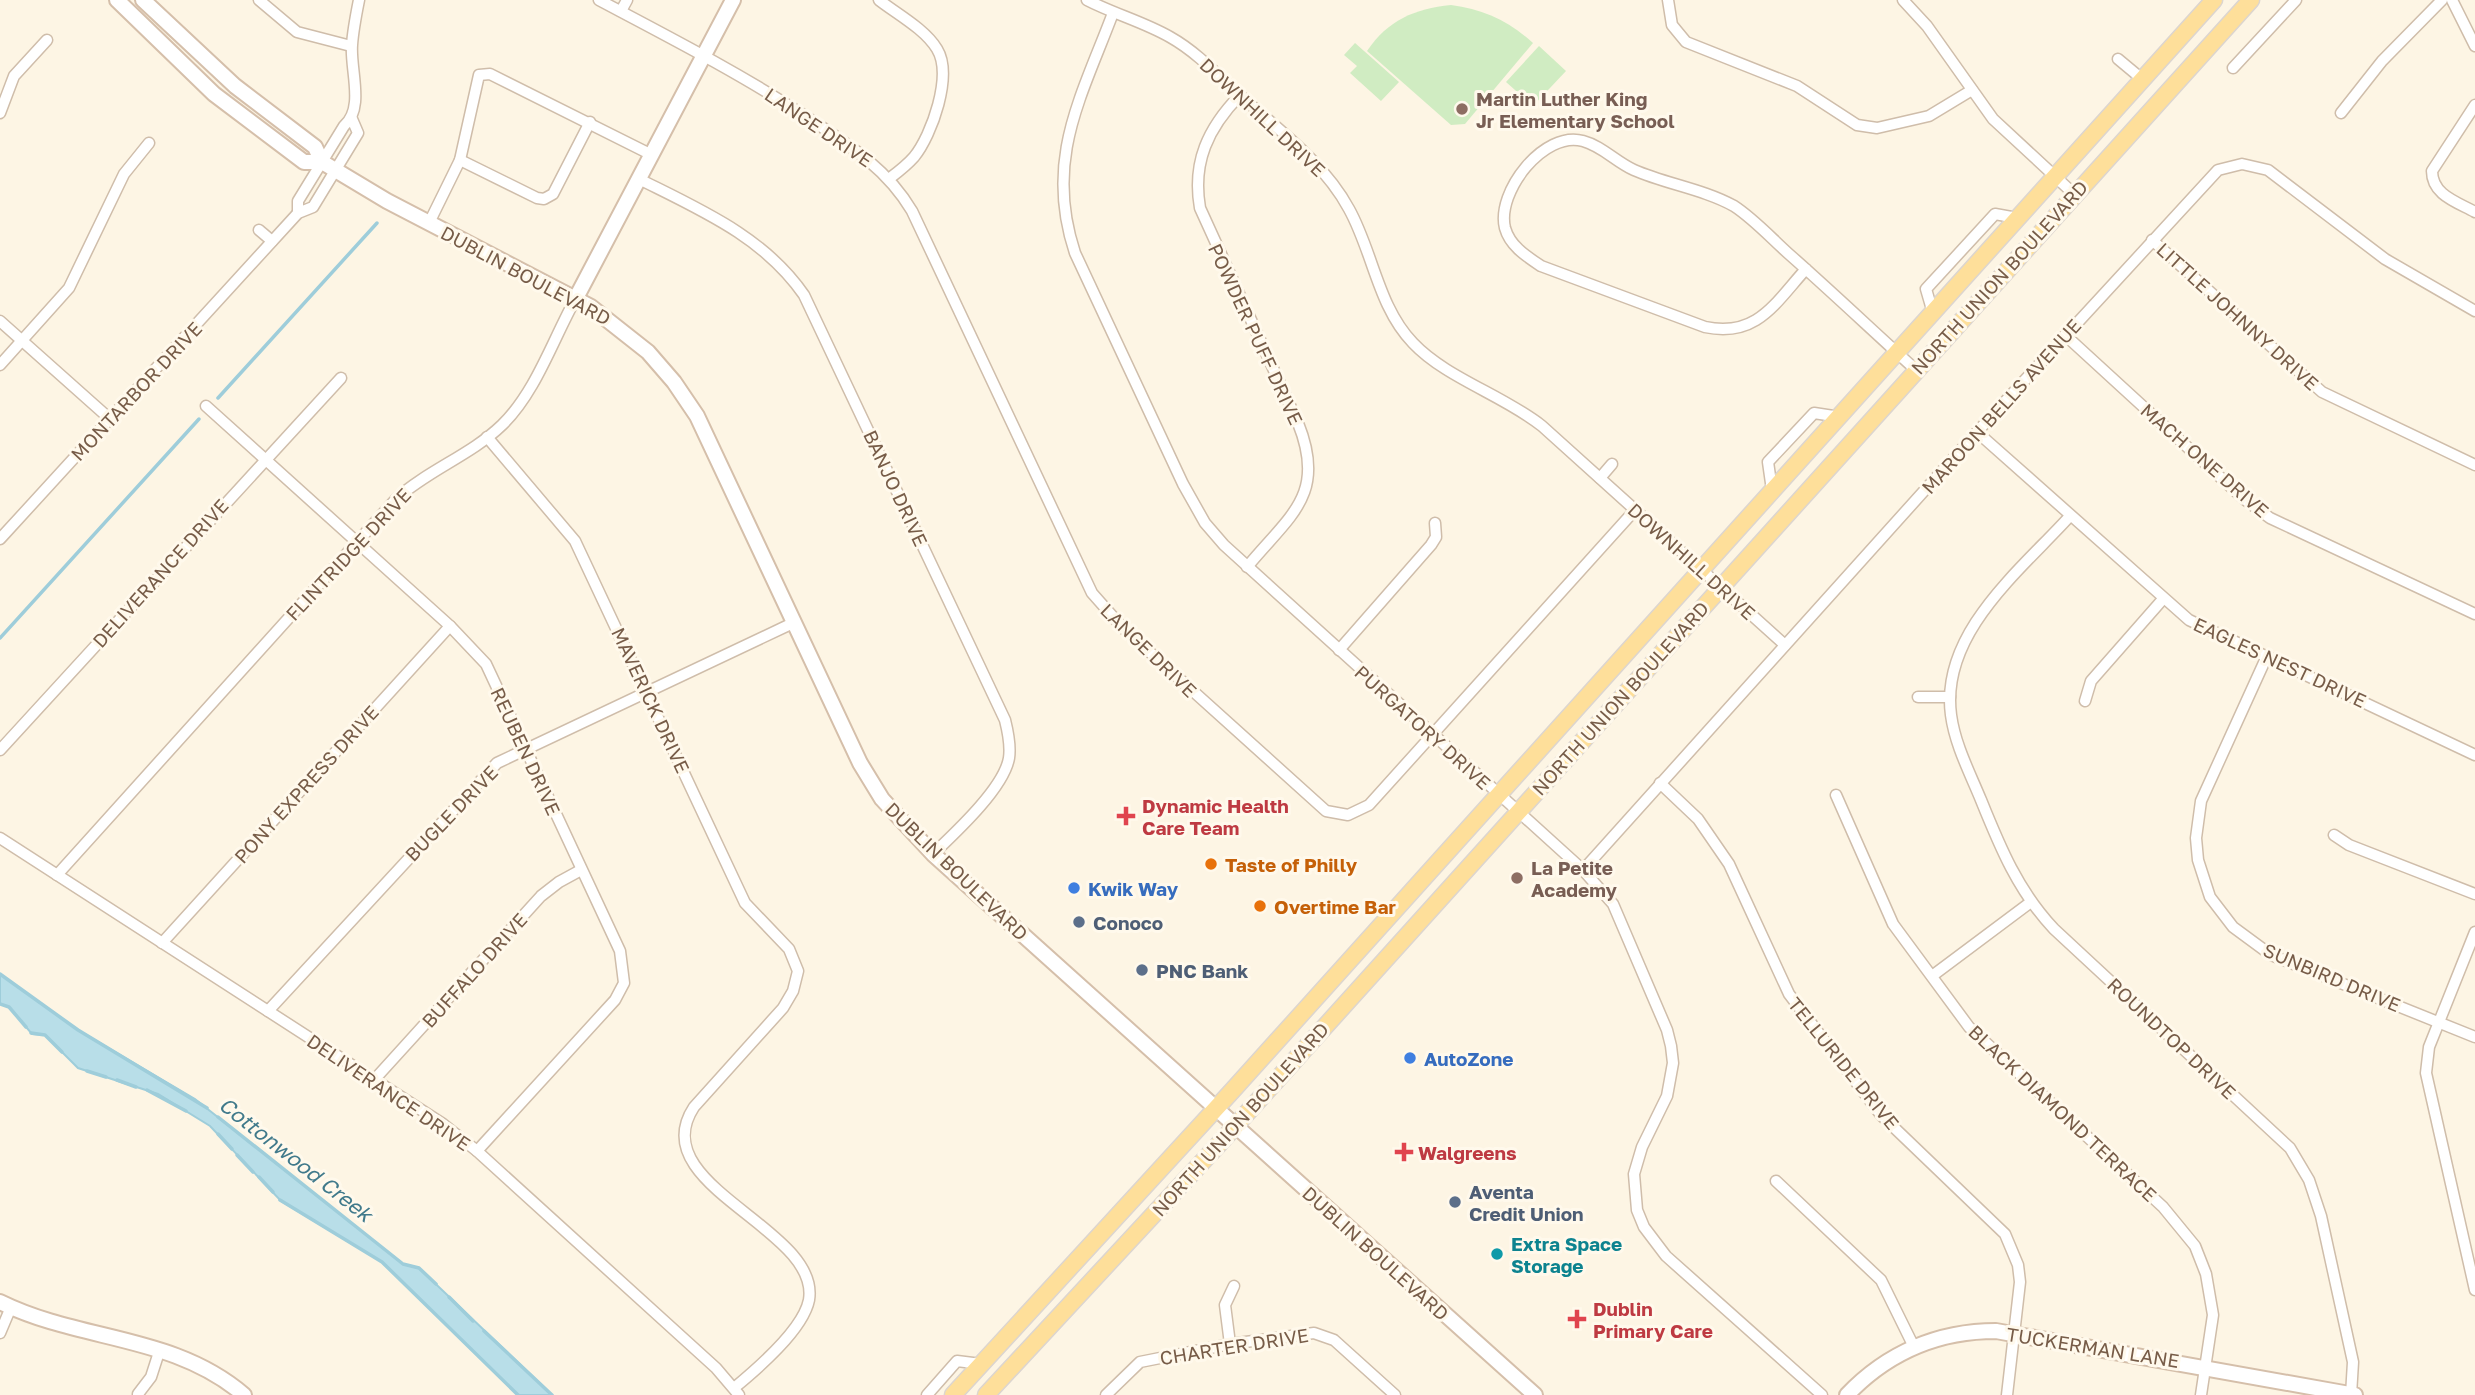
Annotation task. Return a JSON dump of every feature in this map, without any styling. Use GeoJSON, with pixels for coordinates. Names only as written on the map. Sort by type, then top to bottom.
{"type":"FeatureCollection","features":[{"type":"Feature","properties":{"kind":"main road","name":"DUBLIN BOULEVARD"},"geometry":{"type":"LineString","coordinates":[[117,0],[180,64],[250,123],[304,162],[322,162],[429,223],[576,299],[633,338],[662,366],[686,399],[709,440],[870,782],[893,813],[933,853],[1215,1109],[1535,1395]]}},
{"type":"Feature","properties":{"kind":"main road","name":"DUBLIN BOULEVARD"},"geometry":{"type":"LineString","coordinates":[[143,0],[235,86],[316,146],[322,162]]}},
{"type":"Feature","properties":{"kind":"main road","name":"FLINTRIDGE DRIVE"},"geometry":{"type":"LineString","coordinates":[[576,299],[733,0]]}},
{"type":"Feature","properties":{"kind":"main road","name":"NORTH UNION BOULEVARD"},"geometry":{"type":"LineString","coordinates":[[953,1395],[1898,354],[2054,176],[2214,0]]}},
{"type":"Feature","properties":{"kind":"main road","name":"NORTH UNION BOULEVARD"},"geometry":{"type":"LineString","coordinates":[[986,1395],[1234,1126],[2246,2]]}},
{"type":"Feature","properties":{"kind":"main road"},"geometry":{"type":"LineString","coordinates":[[5,1305],[51,1322],[160,1349],[214,1371],[244,1395]]}},
{"type":"Feature","properties":{"kind":"main road","name":"TUCKERMAN LANE"},"geometry":{"type":"LineString","coordinates":[[1847,1395],[1875,1369],[1914,1347],[1962,1333],[2015,1333],[2353,1395]]}},
{"type":"Feature","properties":{"kind":"street"},"geometry":{"type":"LineString","coordinates":[[260,0],[297,32],[351,46]]}},
{"type":"Feature","properties":{"kind":"street","name":"MONTARBOR DRIVE"},"geometry":{"type":"LineString","coordinates":[[298,212],[298,201],[344,126],[352,119],[355,106],[351,46],[359,0]]}},
{"type":"Feature","properties":{"kind":"street","name":"LANGE DRIVE"},"geometry":{"type":"LineString","coordinates":[[600,0],[753,82],[839,139],[890,178],[912,211],[1080,571],[1110,616],[1326,811],[1348,815],[1368,805],[1635,510]]}},
{"type":"Feature","properties":{"kind":"street"},"geometry":{"type":"LineString","coordinates":[[621,11],[627,0]]}},
{"type":"Feature","properties":{"kind":"street"},"geometry":{"type":"LineString","coordinates":[[879,0],[929,39],[937,48],[945,73],[922,145],[906,166],[890,178]]}},
{"type":"Feature","properties":{"kind":"street","name":"DOWNHILL DRIVE"},"geometry":{"type":"LineString","coordinates":[[1087,0],[1184,45],[1321,169],[1351,211],[1393,317],[1412,343],[1435,361],[1530,416],[1785,645]]}},
{"type":"Feature","properties":{"kind":"street"},"geometry":{"type":"LineString","coordinates":[[1668,0],[1672,25],[1686,42],[1797,86],[1857,125],[1877,128],[1929,116],[1972,90]]}},
{"type":"Feature","properties":{"kind":"street"},"geometry":{"type":"LineString","coordinates":[[1903,0],[1927,26],[2000,127],[2074,194]]}},
{"type":"Feature","properties":{"kind":"street"},"geometry":{"type":"LineString","coordinates":[[2233,68],[2296,0]]}},
{"type":"Feature","properties":{"kind":"street"},"geometry":{"type":"LineString","coordinates":[[2341,113],[2382,61],[2442,0]]}},
{"type":"Feature","properties":{"kind":"street"},"geometry":{"type":"LineString","coordinates":[[2452,0],[2475,46]]}},
{"type":"Feature","properties":{"kind":"street","name":"PURGATORY DRIVE"},"geometry":{"type":"LineString","coordinates":[[1113,13],[1065,146],[1061,181],[1069,234],[1196,509],[1214,534],[1247,567],[1583,870],[1612,904],[1667,1030],[1673,1063],[1667,1096],[1642,1147],[1634,1174],[1637,1210],[1644,1227],[1666,1256],[1822,1395]]}},
{"type":"Feature","properties":{"kind":"street"},"geometry":{"type":"LineString","coordinates":[[0,110],[14,76],[47,40]]}},
{"type":"Feature","properties":{"kind":"street"},"geometry":{"type":"LineString","coordinates":[[2118,59],[2142,79]]}},
{"type":"Feature","properties":{"kind":"street"},"geometry":{"type":"LineString","coordinates":[[429,223],[460,160],[479,75],[490,74],[652,155]]}},
{"type":"Feature","properties":{"kind":"street","name":"POWDER PUFF DRIVE"},"geometry":{"type":"LineString","coordinates":[[1240,95],[1220,117],[1202,150],[1197,174],[1200,208],[1298,423],[1310,456],[1310,468],[1300,503],[1247,567]]}},
{"type":"Feature","properties":{"kind":"street"},"geometry":{"type":"LineString","coordinates":[[2475,105],[2432,171],[2432,180],[2439,192],[2475,212]]}},
{"type":"Feature","properties":{"kind":"street","name":"MONTARBOR DRIVE"},"geometry":{"type":"LineString","coordinates":[[0,539],[298,212],[313,207],[358,132],[352,119]]}},
{"type":"Feature","properties":{"kind":"street"},"geometry":{"type":"LineString","coordinates":[[460,160],[537,198],[548,198],[553,194],[590,122]]}},
{"type":"Feature","properties":{"kind":"street"},"geometry":{"type":"LineString","coordinates":[[1806,269],[1752,324],[1731,331],[1705,327],[1541,265],[1517,249],[1509,238],[1505,227],[1506,203],[1539,153],[1562,141],[1583,141],[1636,171],[1732,206],[1806,269],[1916,370]]}},
{"type":"Feature","properties":{"kind":"street"},"geometry":{"type":"LineString","coordinates":[[0,365],[69,288],[124,174],[149,143]]}},
{"type":"Feature","properties":{"kind":"street","name":"MAROON BELLS AVENUE"},"geometry":{"type":"LineString","coordinates":[[1583,870],[1977,432],[2218,170],[2242,164],[2255,165],[2279,175],[2385,259],[2475,311]]}},
{"type":"Feature","properties":{"kind":"street","name":"BANJO DRIVE"},"geometry":{"type":"LineString","coordinates":[[639,179],[750,239],[779,263],[804,295],[1005,720],[1010,745],[1006,768],[993,788],[933,853]]}},
{"type":"Feature","properties":{"kind":"street"},"geometry":{"type":"LineString","coordinates":[[259,230],[272,241]]}},
{"type":"Feature","properties":{"kind":"street","name":"LITTLE JOHNNY DRIVE"},"geometry":{"type":"LineString","coordinates":[[2152,240],[2322,392],[2475,465]]}},
{"type":"Feature","properties":{"kind":"street","name":"FLINTRIDGE DRIVE"},"geometry":{"type":"LineString","coordinates":[[57,875],[357,542],[418,480],[487,437],[504,423],[520,402],[576,299]]}},
{"type":"Feature","properties":{"kind":"street"},"geometry":{"type":"LineString","coordinates":[[0,321],[110,419]]}},
{"type":"Feature","properties":{"kind":"street","name":"MACH ONE DRIVE"},"geometry":{"type":"LineString","coordinates":[[2066,335],[2244,499],[2270,518],[2475,614]]}},
{"type":"Feature","properties":{"kind":"street","name":"DELIVERANCE DRIVE"},"geometry":{"type":"LineString","coordinates":[[0,750],[341,378]]}},
{"type":"Feature","properties":{"kind":"street","name":"REUBEN DRIVE"},"geometry":{"type":"LineString","coordinates":[[205,406],[450,626],[486,664],[620,951],[624,983],[604,1012],[477,1151]]}},
{"type":"Feature","properties":{"kind":"street","name":"EAGLES NEST DRIVE"},"geometry":{"type":"LineString","coordinates":[[1977,432],[2189,620],[2475,755]]}},
{"type":"Feature","properties":{"kind":"street","name":"MAVERICK DRIVE"},"geometry":{"type":"LineString","coordinates":[[487,437],[575,541],[649,693],[745,903],[789,949],[798,971]]}},
{"type":"Feature","properties":{"kind":"street"},"geometry":{"type":"LineString","coordinates":[[1600,478],[1612,464]]}},
{"type":"Feature","properties":{"kind":"street","name":"ROUNDTOP DRIVE"},"geometry":{"type":"LineString","coordinates":[[2070,516],[1979,618],[1960,654],[1950,697],[1955,735],[2013,875],[2031,902],[2054,929],[2290,1148],[2301,1164],[2316,1198],[2324,1230],[2353,1362],[2353,1395]]}},
{"type":"Feature","properties":{"kind":"street"},"geometry":{"type":"LineString","coordinates":[[1339,650],[1431,545],[1436,537],[1435,523]]}},
{"type":"Feature","properties":{"kind":"street"},"geometry":{"type":"LineString","coordinates":[[2085,701],[2091,681],[2163,599]]}},
{"type":"Feature","properties":{"kind":"street","name":"BUGLE DRIVE"},"geometry":{"type":"LineString","coordinates":[[268,1011],[497,762],[649,693],[793,623]]}},
{"type":"Feature","properties":{"kind":"street","name":"PONY EXPRESS DRIVE"},"geometry":{"type":"LineString","coordinates":[[162,943],[450,626]]}},
{"type":"Feature","properties":{"kind":"street","name":"SUNBIRD DRIVE"},"geometry":{"type":"LineString","coordinates":[[2266,656],[2200,801],[2196,838],[2198,860],[2210,897],[2233,927],[2265,951],[2475,1037]]}},
{"type":"Feature","properties":{"kind":"street"},"geometry":{"type":"LineString","coordinates":[[1918,697],[1950,697]]}},
{"type":"Feature","properties":{"kind":"street","name":"TELLURIDE DRIVE"},"geometry":{"type":"LineString","coordinates":[[1660,783],[1698,819],[1721,849],[1782,983],[1862,1091],[1886,1120],[2005,1234],[2018,1265],[2020,1282],[2007,1395]]}},
{"type":"Feature","properties":{"kind":"street","name":"BLACK DIAMOND TERRACE"},"geometry":{"type":"LineString","coordinates":[[1836,795],[1893,925],[1975,1033],[2163,1207],[2185,1232],[2201,1260],[2212,1302],[2213,1328],[2201,1395]]}},
{"type":"Feature","properties":{"kind":"street"},"geometry":{"type":"LineString","coordinates":[[2334,835],[2349,845],[2475,894]]}},
{"type":"Feature","properties":{"kind":"street","name":"DELIVERANCE DRIVE"},"geometry":{"type":"LineString","coordinates":[[0,838],[443,1124],[477,1151],[716,1368],[736,1392]]}},
{"type":"Feature","properties":{"kind":"street","name":"BUFFALO DRIVE"},"geometry":{"type":"LineString","coordinates":[[374,1080],[541,896],[581,870]]}},
{"type":"Feature","properties":{"kind":"street"},"geometry":{"type":"LineString","coordinates":[[1932,976],[2031,902]]}},
{"type":"Feature","properties":{"kind":"street"},"geometry":{"type":"LineString","coordinates":[[2475,932],[2429,1047],[2426,1073],[2475,1290]]}},
{"type":"Feature","properties":{"kind":"street"},"geometry":{"type":"LineString","coordinates":[[736,1392],[801,1320],[809,1286],[795,1258],[695,1167],[684,1147],[684,1127],[694,1107],[783,1008],[793,991],[798,971],[811,970]]}},
{"type":"Feature","properties":{"kind":"street"},"geometry":{"type":"LineString","coordinates":[[1776,1181],[1881,1280],[1914,1347]]}},
{"type":"Feature","properties":{"kind":"street"},"geometry":{"type":"LineString","coordinates":[[1230,1344],[1225,1305],[1234,1286]]}},
{"type":"Feature","properties":{"kind":"street"},"geometry":{"type":"LineString","coordinates":[[0,1333],[5,1305]]}},
{"type":"Feature","properties":{"kind":"street","name":"CHARTER DRIVE"},"geometry":{"type":"LineString","coordinates":[[1106,1395],[1139,1362],[1303,1333],[1325,1334],[1395,1395]]}},
{"type":"Feature","properties":{"kind":"street"},"geometry":{"type":"LineString","coordinates":[[138,1394],[151,1377],[160,1349]]}},
{"type":"Feature","properties":{"kind":"street"},"geometry":{"type":"LineString","coordinates":[[927,1395],[957,1361],[981,1364]]}},
{"type":"Feature","properties":{"kind":"green space"},"geometry":{"type":"Polygon","coordinates":[[[1451,5],[1495,17],[1515,28],[1533,43],[1465,124],[1451,125],[1367,51],[1384,31],[1403,18],[1451,5]]]}},
{"type":"Feature","properties":{"kind":"green space"},"geometry":{"type":"Polygon","coordinates":[[[1355,43],[1399,82],[1381,101],[1350,73],[1357,66],[1344,55],[1355,43]]]}},
{"type":"Feature","properties":{"kind":"green space"},"geometry":{"type":"Polygon","coordinates":[[[1539,46],[1566,71],[1533,106],[1506,82],[1539,46]]]}},
{"type":"Feature","properties":{"kind":"water"},"geometry":{"type":"Polygon","coordinates":[[[0,974],[78,1030],[195,1099],[403,1264],[419,1268],[552,1395],[518,1395],[382,1262],[281,1201],[210,1126],[158,1094],[78,1068],[45,1035],[32,1034],[9,1007],[0,1004],[0,974]]]}},
{"type":"Feature","properties":{"kind":"waterway"},"geometry":{"type":"LineString","coordinates":[[218,398],[377,223]]}},
{"type":"Feature","properties":{"kind":"waterway"},"geometry":{"type":"LineString","coordinates":[[0,638],[199,419]]}},
{"type":"Feature","properties":{"kind":"waterway","name":"Cottonwood Creek"},"geometry":{"type":"LineString","coordinates":[[0,974],[78,1030],[207,1108]]}},
{"type":"Feature","properties":{"kind":"waterway","name":"Cottonwood Creek"},"geometry":{"type":"LineString","coordinates":[[0,1004],[9,1007],[26,1027]]}},
{"type":"Feature","properties":{"kind":"waterway","name":"Cottonwood Creek"},"geometry":{"type":"LineString","coordinates":[[31,1033],[45,1035],[62,1052]]}},
{"type":"Feature","properties":{"kind":"waterway","name":"Cottonwood Creek"},"geometry":{"type":"LineString","coordinates":[[87,1071],[106,1077]]}},
{"type":"Feature","properties":{"kind":"waterway","name":"Cottonwood Creek"},"geometry":{"type":"LineString","coordinates":[[117,1080],[136,1087]]}},
{"type":"Feature","properties":{"kind":"waterway","name":"Cottonwood Creek"},"geometry":{"type":"LineString","coordinates":[[147,1090],[186,1111]]}},
{"type":"Feature","properties":{"kind":"waterway","name":"Cottonwood Creek"},"geometry":{"type":"LineString","coordinates":[[218,1117],[403,1264],[419,1268],[436,1284]]}},
{"type":"Feature","properties":{"kind":"waterway","name":"Cottonwood Creek"},"geometry":{"type":"LineString","coordinates":[[218,1134],[232,1149]]}},
{"type":"Feature","properties":{"kind":"waterway","name":"Cottonwood Creek"},"geometry":{"type":"LineString","coordinates":[[237,1155],[253,1172]]}},
{"type":"Feature","properties":{"kind":"waterway","name":"Cottonwood Creek"},"geometry":{"type":"LineString","coordinates":[[259,1177],[273,1192]]}},
{"type":"Feature","properties":{"kind":"waterway","name":"Cottonwood Creek"},"geometry":{"type":"LineString","coordinates":[[280,1200],[382,1262],[518,1395]]}},
{"type":"Feature","properties":{"kind":"waterway","name":"Cottonwood Creek"},"geometry":{"type":"LineString","coordinates":[[449,1297],[473,1321]]}},
{"type":"Feature","properties":{"kind":"waterway","name":"Cottonwood Creek"},"geometry":{"type":"LineString","coordinates":[[484,1331],[552,1395]]}},
{"type":"Feature","properties":{"kind":"place","name":"Martin Luther King Jr Elementary School"},"geometry":{"type":"Point","coordinates":[1462,109]}},
{"type":"Feature","properties":{"kind":"place","name":"Dynamic Health Care Team"},"geometry":{"type":"Point","coordinates":[1126,816]}},
{"type":"Feature","properties":{"kind":"place","name":"Taste of Philly"},"geometry":{"type":"Point","coordinates":[1211,864]}},
{"type":"Feature","properties":{"kind":"place","name":"La Petite Academy"},"geometry":{"type":"Point","coordinates":[1517,878]}},
{"type":"Feature","properties":{"kind":"place","name":"Kwik Way"},"geometry":{"type":"Point","coordinates":[1074,888]}},
{"type":"Feature","properties":{"kind":"place","name":"Overtime Bar"},"geometry":{"type":"Point","coordinates":[1260,906]}},
{"type":"Feature","properties":{"kind":"place","name":"Conoco"},"geometry":{"type":"Point","coordinates":[1079,922]}},
{"type":"Feature","properties":{"kind":"place","name":"PNC Bank"},"geometry":{"type":"Point","coordinates":[1142,970]}},
{"type":"Feature","properties":{"kind":"place","name":"AutoZone"},"geometry":{"type":"Point","coordinates":[1410,1058]}},
{"type":"Feature","properties":{"kind":"place","name":"Walgreens"},"geometry":{"type":"Point","coordinates":[1404,1152]}},
{"type":"Feature","properties":{"kind":"place","name":"Aventa Credit Union"},"geometry":{"type":"Point","coordinates":[1455,1202]}},
{"type":"Feature","properties":{"kind":"place","name":"Extra Space Storage"},"geometry":{"type":"Point","coordinates":[1497,1254]}},
{"type":"Feature","properties":{"kind":"place","name":"Dublin Primary Care"},"geometry":{"type":"Point","coordinates":[1577,1319]}}]}
